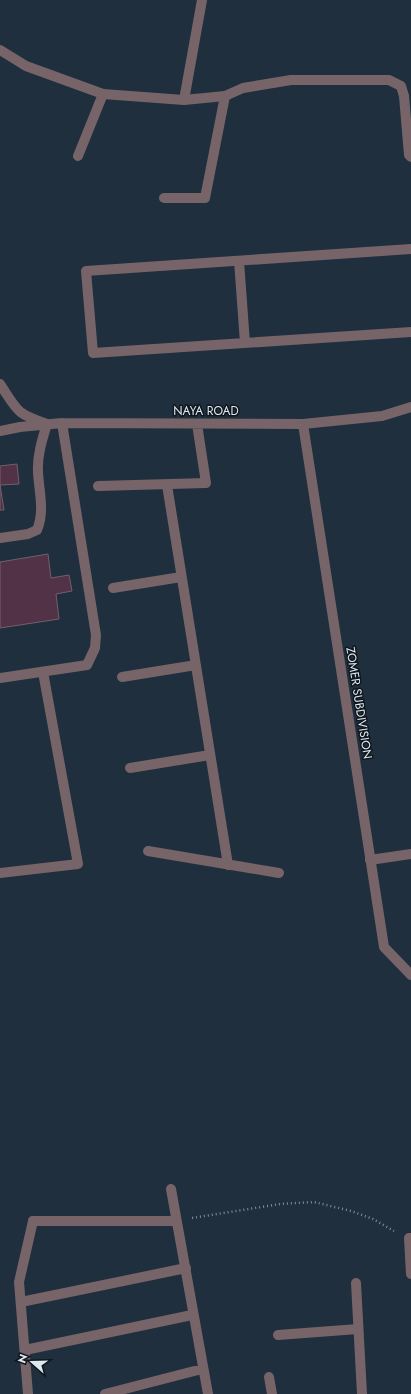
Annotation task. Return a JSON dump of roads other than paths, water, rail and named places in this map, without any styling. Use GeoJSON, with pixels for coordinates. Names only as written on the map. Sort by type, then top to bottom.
{"type":"FeatureCollection","features":[{"type":"Feature","properties":{"kind":"street"},"geometry":{"type":"LineString","coordinates":[[184,100],[202,0]]}},
{"type":"Feature","properties":{"kind":"street"},"geometry":{"type":"LineString","coordinates":[[0,50],[26,66],[103,94],[184,100],[224,96],[243,88],[291,80],[389,80],[401,86],[404,96],[409,155],[411,157]]}},
{"type":"Feature","properties":{"kind":"street"},"geometry":{"type":"LineString","coordinates":[[78,156],[103,94]]}},
{"type":"Feature","properties":{"kind":"street"},"geometry":{"type":"LineString","coordinates":[[164,198],[205,198],[224,96]]}},
{"type":"Feature","properties":{"kind":"street"},"geometry":{"type":"LineString","coordinates":[[411,249],[86,271],[93,352],[411,332]]}},
{"type":"Feature","properties":{"kind":"street"},"geometry":{"type":"LineString","coordinates":[[239,261],[245,343]]}},
{"type":"Feature","properties":{"kind":"street"},"geometry":{"type":"LineString","coordinates":[[0,384],[16,410],[26,417],[47,424],[39,456],[38,472],[42,512],[41,521],[37,530],[28,534],[0,538]]}},
{"type":"Feature","properties":{"kind":"street","name":"NAYA ROAD"},"geometry":{"type":"LineString","coordinates":[[0,431],[20,427],[62,423],[303,424],[382,416],[411,407]]}},
{"type":"Feature","properties":{"kind":"street"},"geometry":{"type":"LineString","coordinates":[[0,678],[86,665],[93,655],[97,640],[62,423]]}},
{"type":"Feature","properties":{"kind":"street"},"geometry":{"type":"LineString","coordinates":[[98,486],[206,483],[197,424]]}},
{"type":"Feature","properties":{"kind":"street","name":"ZOMER SUBDIVISION"},"geometry":{"type":"LineString","coordinates":[[303,424],[384,947],[411,975]]}},
{"type":"Feature","properties":{"kind":"street"},"geometry":{"type":"LineString","coordinates":[[167,485],[228,865]]}},
{"type":"Feature","properties":{"kind":"street"},"geometry":{"type":"LineString","coordinates":[[113,588],[181,577]]}},
{"type":"Feature","properties":{"kind":"street"},"geometry":{"type":"LineString","coordinates":[[122,676],[196,665]]}},
{"type":"Feature","properties":{"kind":"street"},"geometry":{"type":"LineString","coordinates":[[0,872],[78,864],[43,672]]}},
{"type":"Feature","properties":{"kind":"street"},"geometry":{"type":"LineString","coordinates":[[130,768],[210,755]]}},
{"type":"Feature","properties":{"kind":"street"},"geometry":{"type":"LineString","coordinates":[[148,851],[279,873]]}},
{"type":"Feature","properties":{"kind":"street"},"geometry":{"type":"LineString","coordinates":[[370,860],[411,854]]}},
{"type":"Feature","properties":{"kind":"street"},"geometry":{"type":"LineString","coordinates":[[171,1190],[175,1221],[186,1268],[192,1314],[202,1370],[208,1394]]}},
{"type":"Feature","properties":{"kind":"street"},"geometry":{"type":"LineString","coordinates":[[28,1394],[19,1282],[33,1222],[175,1221]]}},
{"type":"Feature","properties":{"kind":"street"},"geometry":{"type":"LineString","coordinates":[[410,1238],[411,1274]]}},
{"type":"Feature","properties":{"kind":"street"},"geometry":{"type":"LineString","coordinates":[[21,1302],[186,1268]]}},
{"type":"Feature","properties":{"kind":"street"},"geometry":{"type":"LineString","coordinates":[[356,1283],[362,1394]]}},
{"type":"Feature","properties":{"kind":"street"},"geometry":{"type":"LineString","coordinates":[[25,1350],[192,1314]]}},
{"type":"Feature","properties":{"kind":"street"},"geometry":{"type":"LineString","coordinates":[[278,1335],[358,1329]]}},
{"type":"Feature","properties":{"kind":"street"},"geometry":{"type":"LineString","coordinates":[[106,1394],[202,1370]]}},
{"type":"Feature","properties":{"kind":"street"},"geometry":{"type":"LineString","coordinates":[[269,1377],[272,1394]]}}]}
